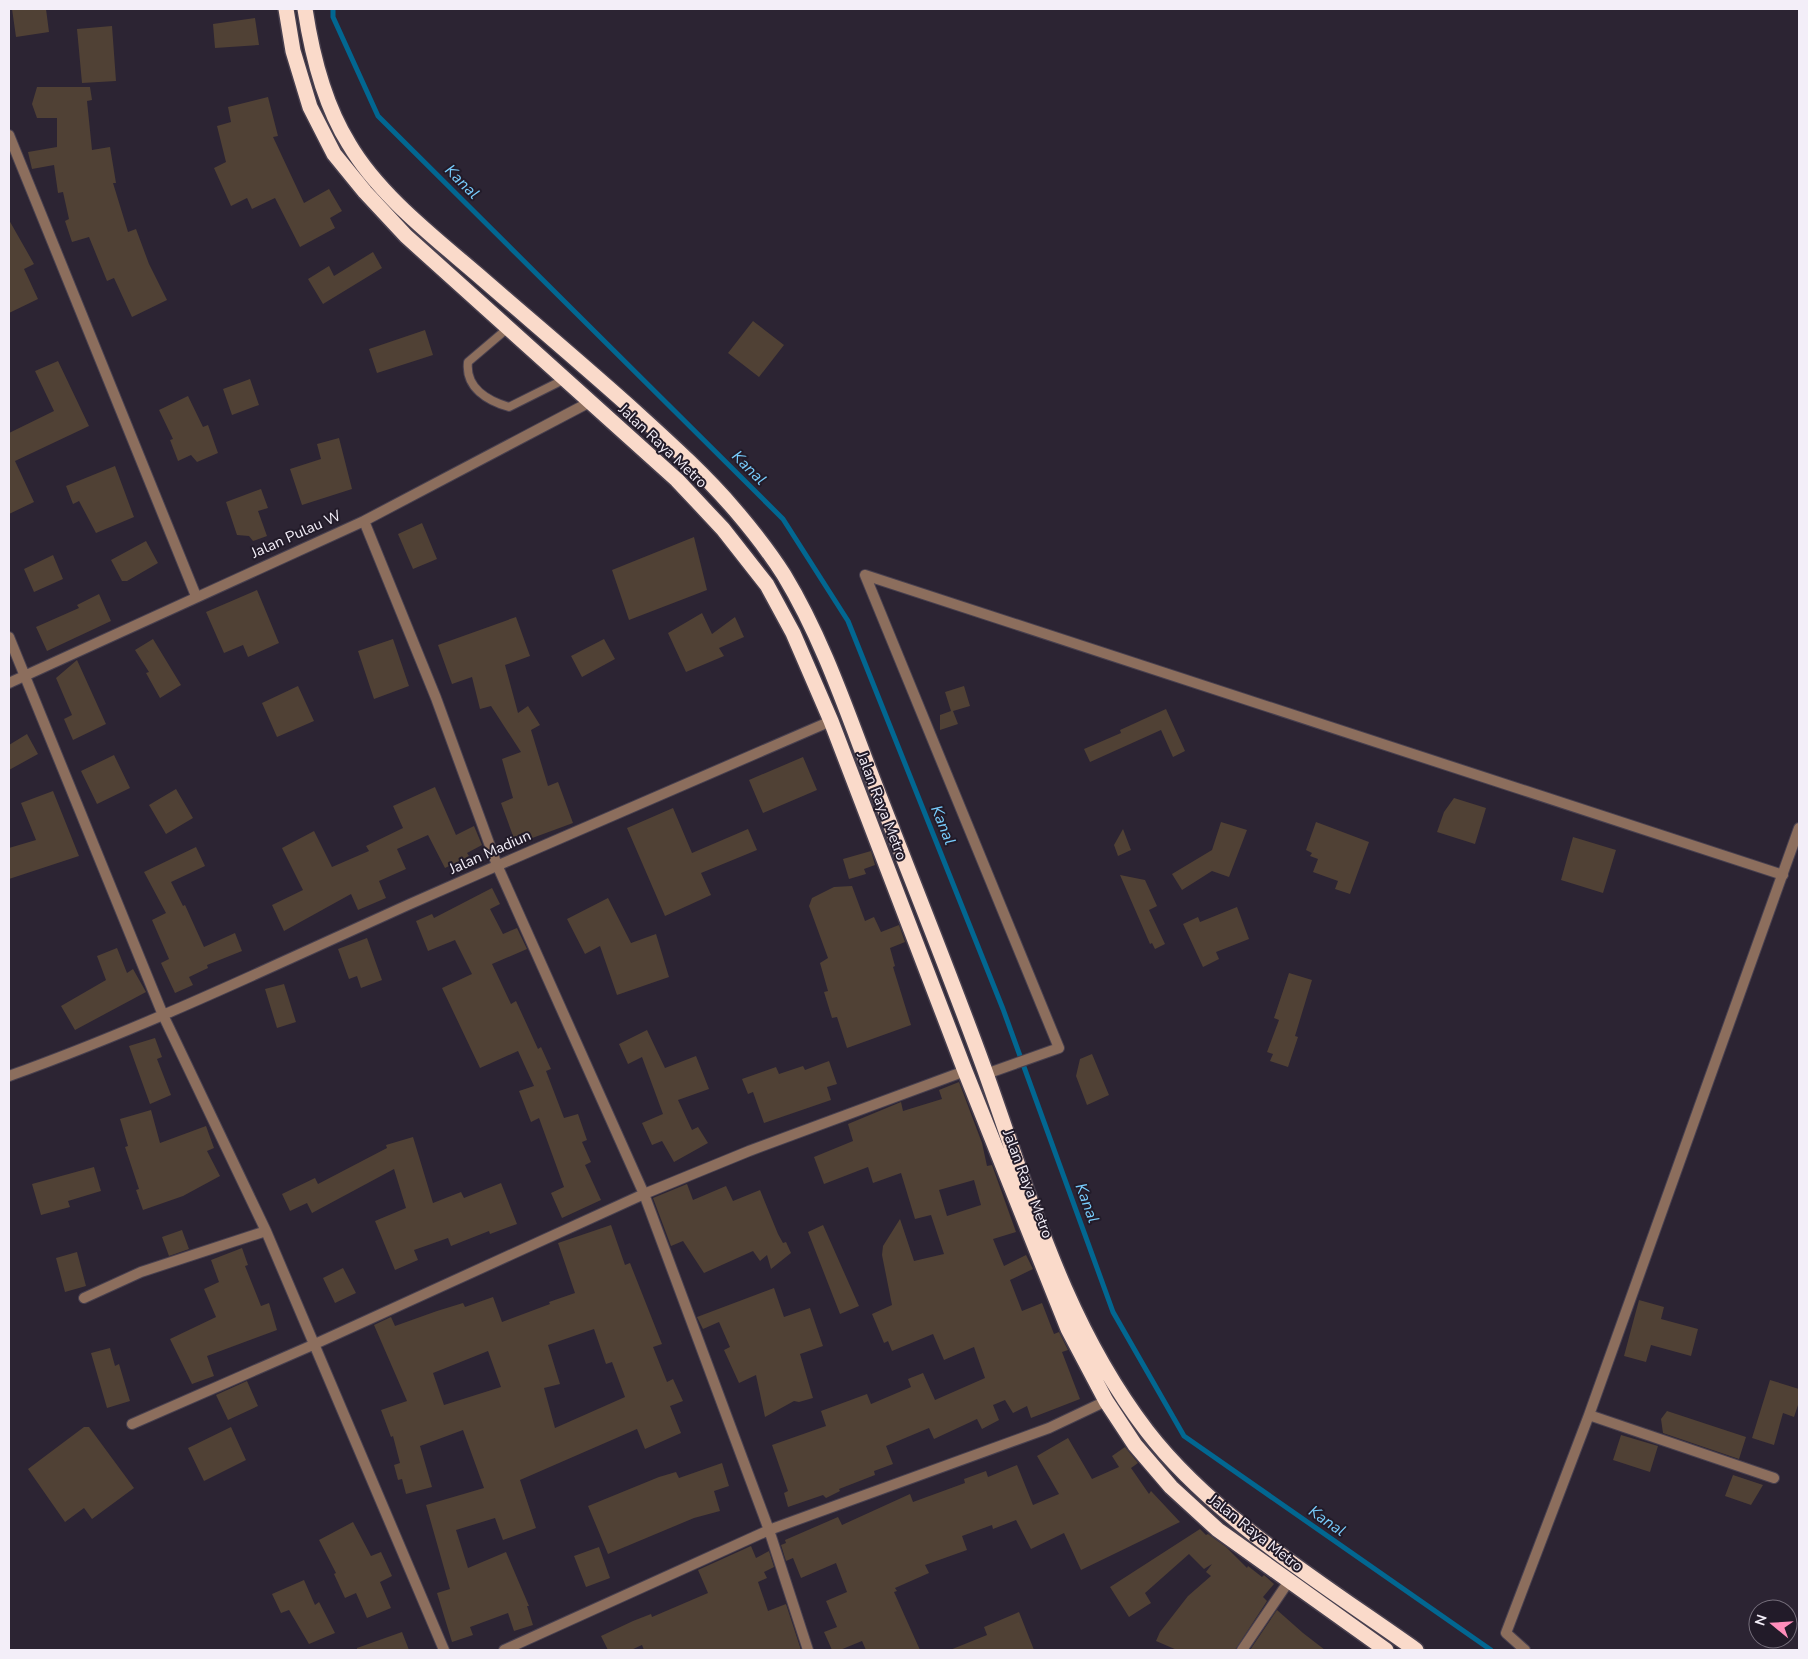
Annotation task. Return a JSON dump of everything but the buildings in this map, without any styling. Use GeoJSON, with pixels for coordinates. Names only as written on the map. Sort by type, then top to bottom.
{"type":"FeatureCollection","features":[{"type":"Feature","properties":{"kind":"highway","name":"Jalan Raya Metro"},"geometry":{"type":"LineString","coordinates":[[286,9],[293,51],[310,107],[334,154],[365,192],[406,236],[677,480],[723,529],[767,586],[793,633],[831,721],[964,1071],[1068,1328],[1106,1401],[1135,1445],[1171,1487],[1218,1530],[1386,1650]]}},
{"type":"Feature","properties":{"kind":"highway"},"geometry":{"type":"LineString","coordinates":[[305,9],[310,46],[327,98],[349,144],[375,179],[418,223],[606,386],[696,469],[734,510],[782,572],[811,626],[849,717],[986,1074],[1053,1265],[1079,1324],[1147,1431],[1182,1470],[1224,1510],[1416,1650]]}},
{"type":"Feature","properties":{"kind":"highway"},"geometry":{"type":"LineString","coordinates":[[508,328],[522,314]]}},
{"type":"Feature","properties":{"kind":"highway"},"geometry":{"type":"LineString","coordinates":[[566,379],[582,365]]}},
{"type":"Feature","properties":{"kind":"highway"},"geometry":{"type":"LineString","coordinates":[[590,402],[606,386]]}},
{"type":"Feature","properties":{"kind":"street"},"geometry":{"type":"LineString","coordinates":[[9,135],[196,596]]}},
{"type":"Feature","properties":{"kind":"street","name":"Jalan Pulau W"},"geometry":{"type":"LineString","coordinates":[[9,683],[196,596],[364,521],[590,402]]}},
{"type":"Feature","properties":{"kind":"street"},"geometry":{"type":"LineString","coordinates":[[364,521],[436,698],[497,865],[644,1194],[769,1530],[808,1650]]}},
{"type":"Feature","properties":{"kind":"street"},"geometry":{"type":"LineString","coordinates":[[986,1074],[1059,1048],[865,575],[1783,875]]}},
{"type":"Feature","properties":{"kind":"street"},"geometry":{"type":"LineString","coordinates":[[9,637],[163,1015],[266,1231],[444,1650]]}},
{"type":"Feature","properties":{"kind":"street","name":"Jalan Madiun"},"geometry":{"type":"LineString","coordinates":[[9,1076],[163,1015],[497,865],[831,721]]}},
{"type":"Feature","properties":{"kind":"street"},"geometry":{"type":"LineString","coordinates":[[1525,1650],[1506,1633],[1589,1415],[1799,828]]}},
{"type":"Feature","properties":{"kind":"street"},"geometry":{"type":"LineString","coordinates":[[132,1424],[315,1344],[644,1194],[748,1151],[964,1071]]}},
{"type":"Feature","properties":{"kind":"street"},"geometry":{"type":"LineString","coordinates":[[84,1298],[141,1272],[266,1231]]}},
{"type":"Feature","properties":{"kind":"street"},"geometry":{"type":"LineString","coordinates":[[504,1650],[769,1530],[1049,1428],[1106,1401]]}},
{"type":"Feature","properties":{"kind":"street"},"geometry":{"type":"LineString","coordinates":[[1589,1415],[1774,1478]]}},
{"type":"Feature","properties":{"kind":"street"},"geometry":{"type":"LineString","coordinates":[[1242,1650],[1289,1582]]}},
{"type":"Feature","properties":{"kind":"lane"},"geometry":{"type":"LineString","coordinates":[[508,328],[468,362],[469,378],[483,397],[509,407],[566,379]]}},
{"type":"Feature","properties":{"kind":"waterway","name":"Kanal"},"geometry":{"type":"LineString","coordinates":[[333,9],[333,17],[378,116],[783,519],[848,621],[1003,1009],[1113,1312],[1184,1436],[1491,1650]]}}]}
